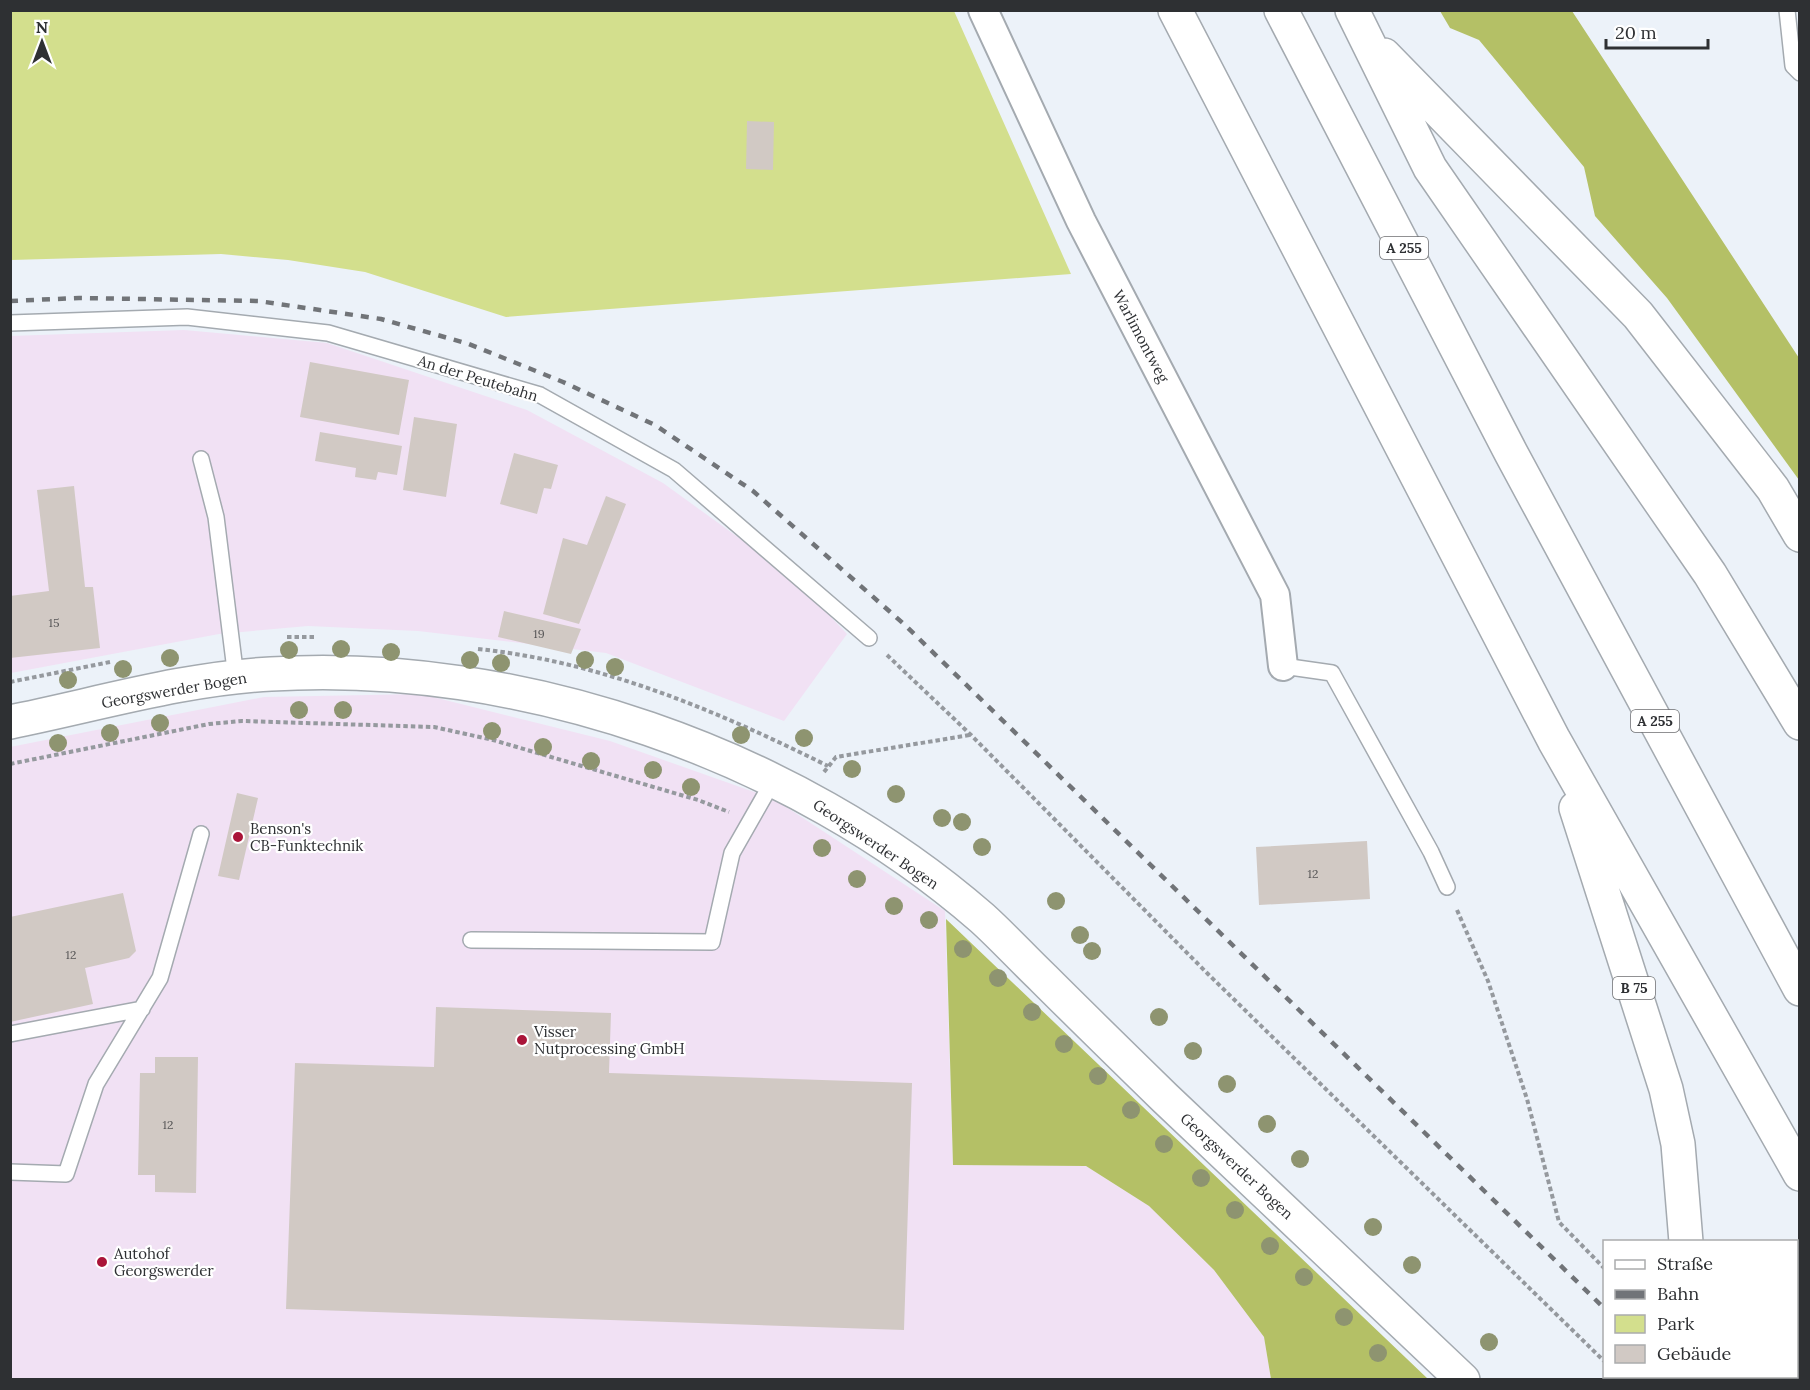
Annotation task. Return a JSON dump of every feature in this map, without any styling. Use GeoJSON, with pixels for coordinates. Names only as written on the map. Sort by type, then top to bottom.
{"type":"FeatureCollection","features":[{"type":"Feature","properties":{"kind":"main road"},"geometry":{"type":"LineString","coordinates":[[1175,10],[1554,740],[1800,1174]]}},
{"type":"Feature","properties":{"kind":"main road","name":"A 255"},"geometry":{"type":"LineString","coordinates":[[1281,10],[1510,453],[1800,989]]}},
{"type":"Feature","properties":{"kind":"main road"},"geometry":{"type":"LineString","coordinates":[[1359,24],[1638,315],[1773,489],[1800,535]]}},
{"type":"Feature","properties":{"kind":"main road"},"geometry":{"type":"LineString","coordinates":[[1359,24],[1430,168],[1700,558],[1763,658],[1800,723]]}},
{"type":"Feature","properties":{"kind":"main road","name":"Georgswerder Bogen"},"geometry":{"type":"LineString","coordinates":[[10,722],[236,678],[327,672],[393,674],[468,683],[555,701],[660,734],[773,781],[824,807],[888,849],[981,918],[1222,1152],[1463,1380]]}},
{"type":"Feature","properties":{"kind":"main road","name":"B 75"},"geometry":{"type":"LineString","coordinates":[[1554,740],[1666,1089],[1678,1144],[1686,1240]]}},
{"type":"Feature","properties":{"kind":"street","name":"Warlimontweg"},"geometry":{"type":"LineString","coordinates":[[983,10],[1081,221],[1275,595],[1282,666]]}},
{"type":"Feature","properties":{"kind":"lane"},"geometry":{"type":"LineString","coordinates":[[1787,10],[1793,66],[1800,73]]}},
{"type":"Feature","properties":{"kind":"lane","name":"An der Peutebahn"},"geometry":{"type":"LineString","coordinates":[[10,323],[187,317],[327,333],[540,394],[674,470],[869,638]]}},
{"type":"Feature","properties":{"kind":"lane"},"geometry":{"type":"LineString","coordinates":[[201,459],[216,517],[236,678]]}},
{"type":"Feature","properties":{"kind":"lane"},"geometry":{"type":"LineString","coordinates":[[1282,666],[1332,673],[1431,852],[1447,887]]}},
{"type":"Feature","properties":{"kind":"lane"},"geometry":{"type":"LineString","coordinates":[[471,940],[712,942],[732,853],[773,781]]}},
{"type":"Feature","properties":{"kind":"lane"},"geometry":{"type":"LineString","coordinates":[[10,1172],[66,1174],[96,1084],[160,978],[201,834]]}},
{"type":"Feature","properties":{"kind":"lane"},"geometry":{"type":"LineString","coordinates":[[10,1034],[142,1009]]}},
{"type":"Feature","properties":{"kind":"path"},"geometry":{"type":"LineString","coordinates":[[869,638],[971,735],[1208,974],[1603,1359]]}},
{"type":"Feature","properties":{"kind":"path"},"geometry":{"type":"LineString","coordinates":[[10,764],[209,724],[242,721],[434,727],[504,744],[698,800],[750,820]]}},
{"type":"Feature","properties":{"kind":"path"},"geometry":{"type":"LineString","coordinates":[[828,766],[836,757],[971,735]]}},
{"type":"Feature","properties":{"kind":"path"},"geometry":{"type":"LineString","coordinates":[[1447,887],[1488,981],[1527,1099],[1559,1222],[1603,1266]]}},
{"type":"Feature","properties":{"kind":"shaded area"},"geometry":{"type":"Polygon","coordinates":[[[184,330],[327,343],[527,410],[663,483],[793,577],[847,634],[784,721],[606,653],[418,631],[308,626],[219,634],[11,673],[10,336],[184,330]]]}},
{"type":"Feature","properties":{"kind":"shaded area"},"geometry":{"type":"Polygon","coordinates":[[[421,694],[610,741],[774,799],[945,911],[953,1165],[1086,1166],[1149,1206],[1214,1270],[1264,1337],[1271,1379],[11,1379],[10,747],[264,697],[421,694]]]}},
{"type":"Feature","properties":{"kind":"green space"},"geometry":{"type":"Polygon","coordinates":[[[10,11],[954,11],[1071,274],[506,317],[365,272],[288,260],[221,254],[11,260],[10,11]]]}},
{"type":"Feature","properties":{"kind":"green space"},"geometry":{"type":"Polygon","coordinates":[[[1440,11],[1572,11],[1799,358],[1799,480],[1667,298],[1595,216],[1584,167],[1479,40],[1450,28],[1440,11]]]}},
{"type":"Feature","properties":{"kind":"green space"},"geometry":{"type":"Polygon","coordinates":[[[946,919],[1428,1379],[1271,1379],[1264,1337],[1214,1270],[1149,1206],[1086,1166],[953,1165],[946,919]]]}},
{"type":"Feature","properties":{"kind":"building"},"geometry":{"type":"Polygon","coordinates":[[[747,121],[774,122],[773,170],[746,169],[747,121]]]}},
{"type":"Feature","properties":{"kind":"building"},"geometry":{"type":"Polygon","coordinates":[[[310,362],[409,380],[399,435],[300,417],[310,362]]]}},
{"type":"Feature","properties":{"kind":"building"},"geometry":{"type":"Polygon","coordinates":[[[414,417],[457,424],[446,497],[403,490],[414,417]]]}},
{"type":"Feature","properties":{"kind":"building"},"geometry":{"type":"Polygon","coordinates":[[[320,432],[402,446],[397,475],[378,472],[376,480],[355,477],[356,468],[315,461],[320,432]]]}},
{"type":"Feature","properties":{"kind":"building"},"geometry":{"type":"Polygon","coordinates":[[[514,453],[558,465],[551,489],[544,488],[537,514],[500,504],[514,453]]]}},
{"type":"Feature","properties":{"kind":"building"},"geometry":{"type":"Polygon","coordinates":[[[74,486],[85,587],[93,587],[100,648],[10,658],[10,596],[49,591],[37,490],[74,486]]]}},
{"type":"Feature","properties":{"kind":"building"},"geometry":{"type":"Polygon","coordinates":[[[606,496],[626,504],[579,624],[543,614],[563,538],[587,545],[606,496]]]}},
{"type":"Feature","properties":{"kind":"building"},"geometry":{"type":"Polygon","coordinates":[[[504,611],[581,629],[571,654],[498,637],[504,611]]]}},
{"type":"Feature","properties":{"kind":"building","name":"Benson's CB-Funktechnik"},"geometry":{"type":"Polygon","coordinates":[[[237,793],[258,798],[239,880],[218,876],[237,793]]]}},
{"type":"Feature","properties":{"kind":"building"},"geometry":{"type":"Polygon","coordinates":[[[1367,841],[1370,899],[1259,905],[1256,847],[1367,841]]]}},
{"type":"Feature","properties":{"kind":"building"},"geometry":{"type":"Polygon","coordinates":[[[123,893],[136,951],[129,958],[85,968],[93,1004],[10,1022],[10,917],[123,893]]]}},
{"type":"Feature","properties":{"kind":"building"},"geometry":{"type":"Polygon","coordinates":[[[436,1007],[611,1013],[609,1073],[912,1083],[904,1330],[286,1309],[295,1063],[434,1067],[436,1007]]]}},
{"type":"Feature","properties":{"kind":"building"},"geometry":{"type":"Polygon","coordinates":[[[155,1057],[198,1057],[196,1193],[155,1192],[155,1175],[138,1175],[140,1073],[155,1073],[155,1057]]]}},
{"type":"Feature","properties":{"kind":"railway"},"geometry":{"type":"LineString","coordinates":[[10,301],[79,298],[258,301],[381,319],[469,344],[563,382],[655,425],[753,491],[905,625],[1603,1307]]}},
{"type":"Feature","properties":{"kind":"place","name":"Benson's CB-Funktechnik"},"geometry":{"type":"Point","coordinates":[238,837]}},
{"type":"Feature","properties":{"kind":"place","name":"Visser Nutprocessing GmbH"},"geometry":{"type":"Point","coordinates":[522,1040]}},
{"type":"Feature","properties":{"kind":"place","name":"Autohof Georgswerder"},"geometry":{"type":"Point","coordinates":[102,1262]}}]}
